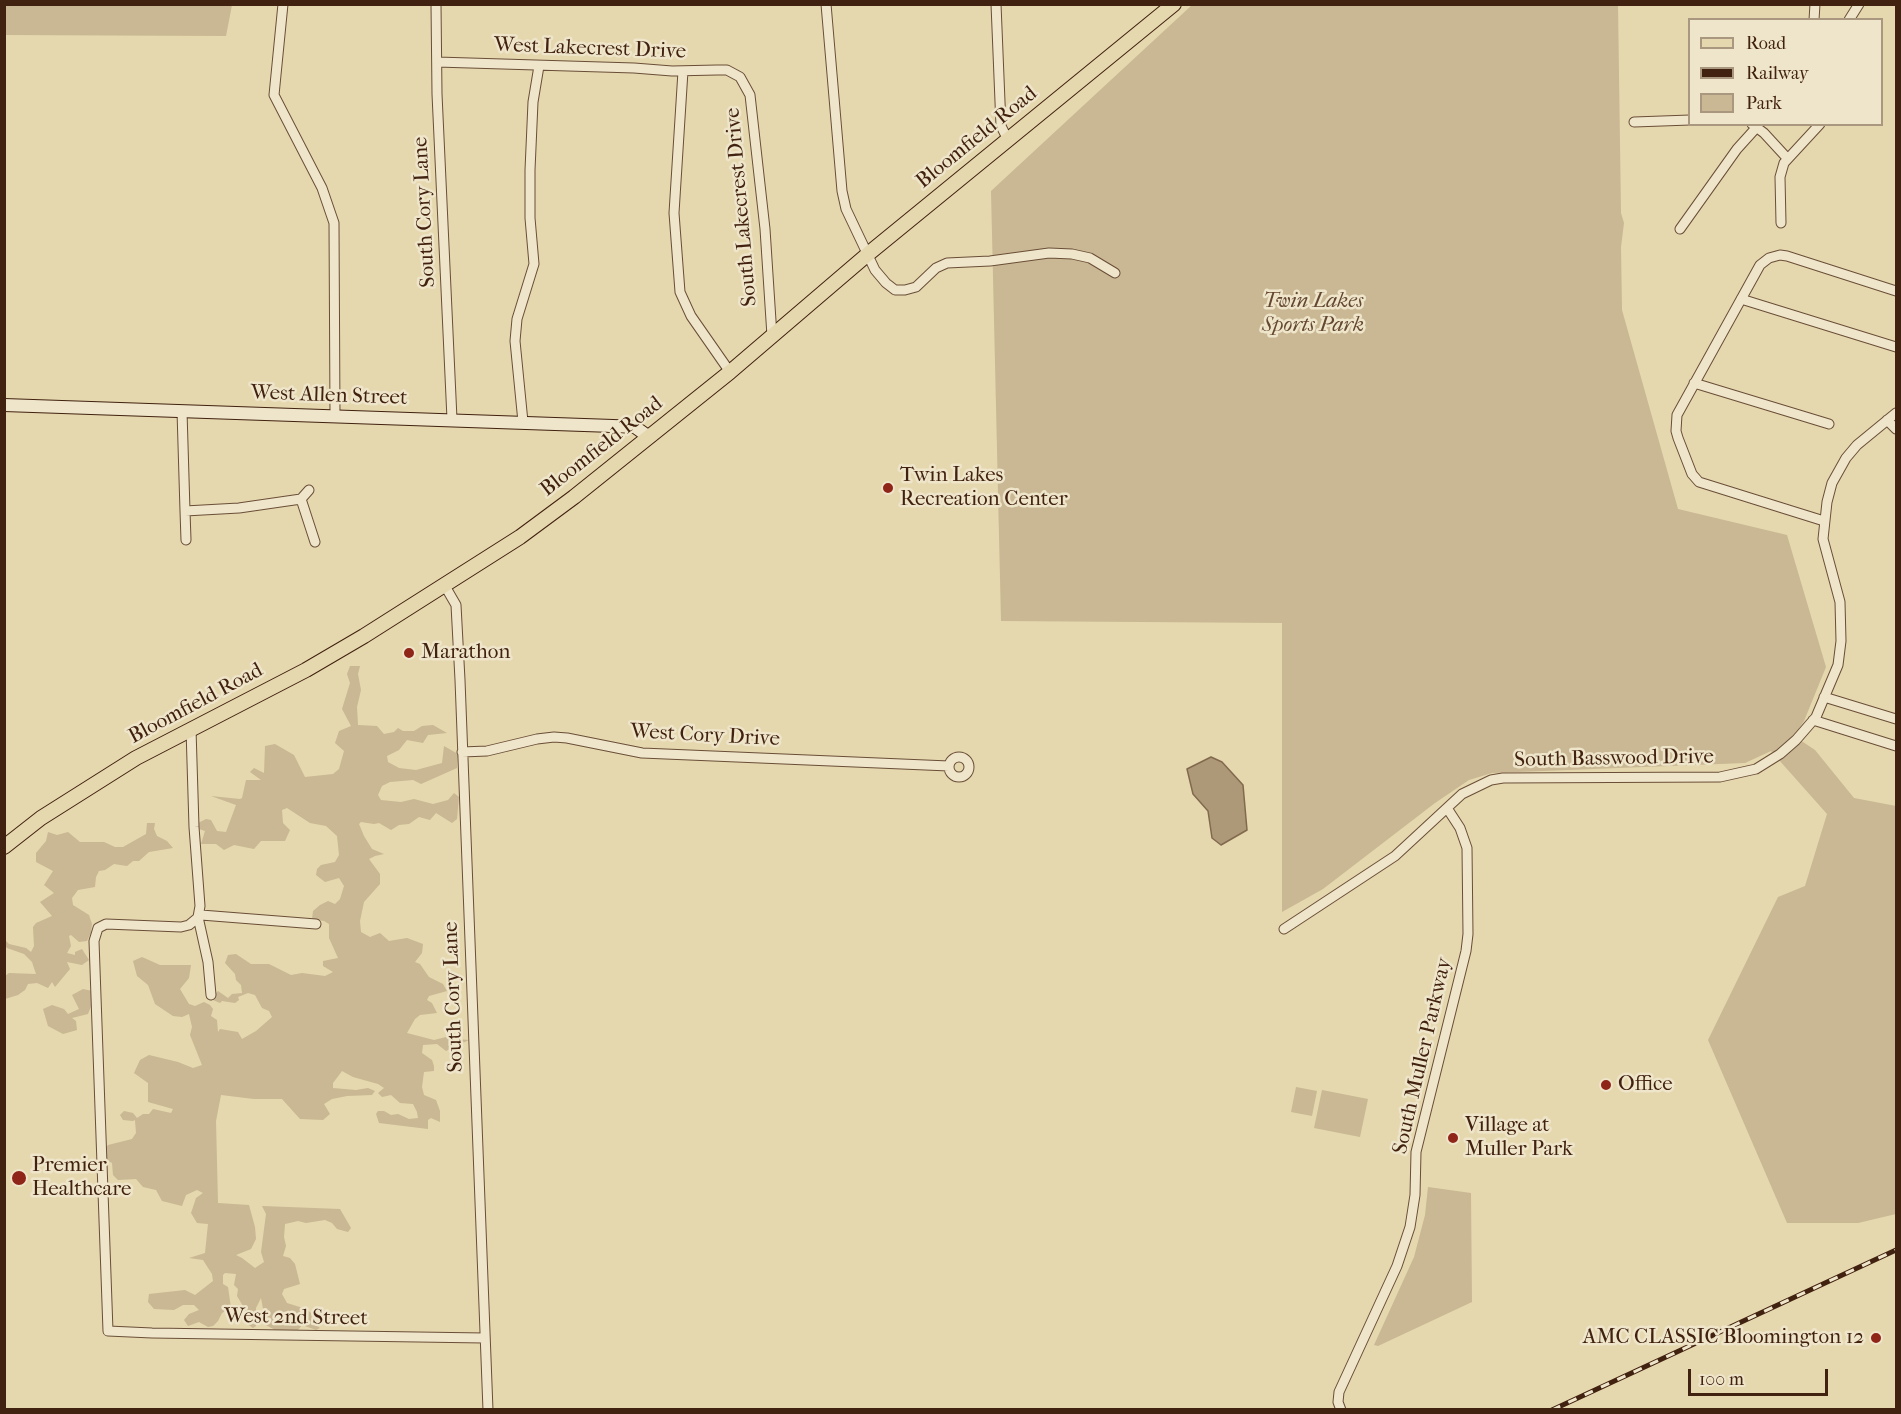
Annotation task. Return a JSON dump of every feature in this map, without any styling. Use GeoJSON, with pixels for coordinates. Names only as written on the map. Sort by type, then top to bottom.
{"type":"FeatureCollection","features":[{"type":"Feature","properties":{"kind":"main road","name":"Bloomfield Road"},"geometry":{"type":"LineString","coordinates":[[4,848],[41,818],[139,756],[311,667],[445,586],[520,537],[730,372],[867,254],[1174,4]]}},
{"type":"Feature","properties":{"kind":"street"},"geometry":{"type":"LineString","coordinates":[[284,4],[274,95],[322,189],[334,223],[335,416]]}},
{"type":"Feature","properties":{"kind":"street","name":"South Cory Lane"},"geometry":{"type":"LineString","coordinates":[[436,4],[436,62],[452,419]]}},
{"type":"Feature","properties":{"kind":"street"},"geometry":{"type":"LineString","coordinates":[[826,4],[842,190],[846,208],[867,254],[875,270],[886,283],[901,291],[916,287],[932,272],[947,263],[990,261],[1049,253],[1090,258],[1115,273]]}},
{"type":"Feature","properties":{"kind":"street"},"geometry":{"type":"LineString","coordinates":[[996,4],[1002,126],[1008,140]]}},
{"type":"Feature","properties":{"kind":"street"},"geometry":{"type":"LineString","coordinates":[[1850,18],[1859,4]]}},
{"type":"Feature","properties":{"kind":"street","name":"West Lakecrest Drive"},"geometry":{"type":"LineString","coordinates":[[436,62],[682,71],[728,70],[740,77]]}},
{"type":"Feature","properties":{"kind":"street"},"geometry":{"type":"LineString","coordinates":[[523,422],[515,341],[517,319],[534,264],[530,219],[530,170],[533,102],[539,66]]}},
{"type":"Feature","properties":{"kind":"street"},"geometry":{"type":"LineString","coordinates":[[682,71],[674,213],[680,292],[691,316],[730,372]]}},
{"type":"Feature","properties":{"kind":"street","name":"South Lakecrest Drive"},"geometry":{"type":"LineString","coordinates":[[740,77],[750,95],[765,229],[772,336]]}},
{"type":"Feature","properties":{"kind":"street"},"geometry":{"type":"LineString","coordinates":[[1634,122],[1688,120]]}},
{"type":"Feature","properties":{"kind":"street"},"geometry":{"type":"LineString","coordinates":[[1680,229],[1754,126],[1787,158]]}},
{"type":"Feature","properties":{"kind":"street"},"geometry":{"type":"LineString","coordinates":[[1781,224],[1780,177],[1787,158],[1818,126]]}},
{"type":"Feature","properties":{"kind":"street"},"geometry":{"type":"LineString","coordinates":[[1824,520],[1699,482],[1692,474],[1676,431],[1677,415],[1760,265],[1769,258],[1780,255],[1896,291]]}},
{"type":"Feature","properties":{"kind":"street"},"geometry":{"type":"LineString","coordinates":[[1741,299],[1896,347]]}},
{"type":"Feature","properties":{"kind":"street"},"geometry":{"type":"LineString","coordinates":[[1694,382],[1829,424]]}},
{"type":"Feature","properties":{"kind":"street","name":"West Allen Street"},"geometry":{"type":"LineString","coordinates":[[4,405],[635,427],[649,437]]}},
{"type":"Feature","properties":{"kind":"street"},"geometry":{"type":"LineString","coordinates":[[182,411],[186,540]]}},
{"type":"Feature","properties":{"kind":"street","name":"South Basswood Drive"},"geometry":{"type":"LineString","coordinates":[[1284,929],[1395,856],[1471,789],[1491,780],[1503,777],[1720,777],[1756,768],[1780,754],[1813,720],[1838,665],[1841,641],[1840,603],[1823,539],[1824,520],[1832,483],[1846,458],[1869,433],[1896,413]]}},
{"type":"Feature","properties":{"kind":"street"},"geometry":{"type":"LineString","coordinates":[[1887,420],[1896,429]]}},
{"type":"Feature","properties":{"kind":"street"},"geometry":{"type":"LineString","coordinates":[[185,511],[239,508],[302,499],[309,490]]}},
{"type":"Feature","properties":{"kind":"street"},"geometry":{"type":"LineString","coordinates":[[302,499],[315,542]]}},
{"type":"Feature","properties":{"kind":"street","name":"South Cory Lane"},"geometry":{"type":"LineString","coordinates":[[445,586],[456,605],[488,1410]]}},
{"type":"Feature","properties":{"kind":"street"},"geometry":{"type":"LineString","coordinates":[[1824,697],[1896,719]]}},
{"type":"Feature","properties":{"kind":"street"},"geometry":{"type":"LineString","coordinates":[[1813,720],[1896,746]]}},
{"type":"Feature","properties":{"kind":"street"},"geometry":{"type":"LineString","coordinates":[[190,729],[200,906],[198,917],[208,962],[211,995]]}},
{"type":"Feature","properties":{"kind":"street","name":"West Cory Drive"},"geometry":{"type":"LineString","coordinates":[[462,752],[487,751],[554,737],[638,753],[949,766]]}},
{"type":"Feature","properties":{"kind":"street","name":"South Muller Parkway"},"geometry":{"type":"LineString","coordinates":[[1341,1410],[1338,1402],[1339,1392],[1397,1266],[1410,1227],[1415,1195],[1416,1152],[1466,951],[1468,854],[1460,828],[1447,808]]}},
{"type":"Feature","properties":{"kind":"street"},"geometry":{"type":"LineString","coordinates":[[198,917],[201,915],[316,924]]}},
{"type":"Feature","properties":{"kind":"street","name":"West 2nd Street"},"geometry":{"type":"LineString","coordinates":[[198,917],[189,925],[182,927],[106,924],[98,928],[94,941],[108,1331],[152,1334],[484,1338]]}},
{"type":"Feature","properties":{"kind":"green space"},"geometry":{"type":"Polygon","coordinates":[[[5,4],[232,5],[226,36],[5,35],[5,4]]]}},
{"type":"Feature","properties":{"kind":"green space","name":"Twin Lakes Sports Park"},"geometry":{"type":"Polygon","coordinates":[[[1192,5],[1618,5],[1621,213],[1624,223],[1621,247],[1622,310],[1678,509],[1787,535],[1826,667],[1804,721],[1794,736],[1815,750],[1854,798],[1896,806],[1896,1214],[1858,1223],[1787,1223],[1708,1040],[1778,897],[1805,886],[1827,814],[1771,751],[1745,763],[1492,773],[1469,780],[1435,803],[1323,889],[1282,912],[1282,623],[1001,621],[991,191],[1192,5]]]}},
{"type":"Feature","properties":{"kind":"green space"},"geometry":{"type":"Polygon","coordinates":[[[350,666],[360,666],[358,674],[361,690],[357,707],[358,725],[377,726],[384,734],[394,732],[398,728],[403,731],[414,731],[422,726],[433,725],[447,733],[428,735],[423,743],[407,740],[399,750],[387,756],[388,762],[399,768],[416,770],[442,763],[444,746],[458,754],[457,768],[421,784],[413,780],[390,782],[382,786],[378,795],[381,800],[401,802],[414,799],[433,804],[448,800],[454,793],[459,797],[457,819],[452,823],[436,813],[430,820],[419,817],[409,824],[399,825],[391,830],[379,823],[361,822],[359,824],[372,849],[384,854],[369,859],[380,874],[380,884],[364,902],[360,921],[361,932],[370,937],[380,933],[389,941],[407,938],[423,944],[422,953],[415,962],[420,964],[429,977],[443,984],[447,991],[429,996],[427,1000],[432,1003],[437,1013],[420,1015],[407,1033],[434,1040],[450,1036],[469,1040],[446,1051],[437,1044],[423,1045],[422,1053],[432,1060],[434,1066],[434,1071],[424,1072],[422,1087],[424,1095],[436,1100],[440,1111],[440,1122],[431,1118],[428,1120],[428,1129],[379,1123],[376,1114],[378,1111],[391,1115],[398,1114],[409,1119],[418,1118],[417,1112],[413,1104],[400,1103],[391,1095],[382,1097],[378,1093],[384,1088],[378,1084],[353,1077],[342,1071],[333,1083],[333,1088],[356,1090],[368,1088],[375,1091],[372,1095],[332,1099],[324,1104],[330,1114],[323,1120],[300,1119],[282,1099],[254,1099],[221,1095],[216,1121],[218,1203],[249,1205],[255,1227],[256,1239],[251,1249],[236,1255],[255,1268],[264,1262],[261,1252],[266,1214],[262,1206],[340,1209],[351,1228],[348,1232],[337,1229],[325,1220],[285,1224],[286,1246],[283,1256],[290,1258],[295,1264],[300,1284],[284,1289],[282,1294],[287,1303],[311,1313],[312,1322],[320,1328],[316,1330],[302,1325],[298,1330],[275,1330],[266,1325],[261,1298],[256,1308],[256,1326],[253,1328],[246,1323],[243,1306],[237,1296],[238,1289],[234,1285],[236,1274],[225,1273],[223,1284],[228,1287],[231,1308],[222,1313],[213,1326],[208,1327],[199,1322],[188,1326],[184,1320],[189,1314],[199,1310],[194,1305],[183,1305],[174,1310],[154,1309],[148,1302],[149,1294],[185,1290],[195,1295],[213,1281],[212,1274],[203,1260],[189,1258],[205,1253],[208,1224],[197,1223],[191,1213],[196,1198],[203,1193],[197,1190],[186,1195],[182,1206],[162,1201],[156,1190],[143,1187],[136,1179],[118,1180],[113,1175],[112,1163],[99,1155],[108,1145],[132,1139],[136,1133],[135,1120],[123,1120],[120,1115],[124,1111],[133,1113],[137,1118],[143,1114],[149,1114],[153,1109],[171,1113],[173,1109],[148,1102],[148,1083],[134,1073],[140,1060],[149,1055],[193,1068],[202,1065],[190,1035],[192,1027],[189,1014],[182,1017],[173,1016],[155,1004],[148,985],[137,976],[133,961],[142,957],[160,965],[191,965],[189,978],[180,989],[189,1004],[195,1006],[204,1002],[210,1005],[213,1009],[211,1016],[217,1020],[218,1032],[220,1029],[238,1032],[242,1039],[256,1031],[272,1017],[269,1011],[262,1008],[255,995],[248,993],[238,997],[239,1000],[235,1003],[222,1001],[220,1003],[213,1000],[213,996],[218,991],[228,998],[232,994],[242,993],[241,985],[236,980],[235,974],[225,963],[228,955],[236,954],[251,964],[269,964],[291,975],[302,973],[325,976],[333,972],[323,966],[323,961],[338,958],[329,938],[329,924],[312,919],[313,911],[320,905],[328,901],[335,904],[340,899],[344,886],[339,878],[325,882],[316,875],[321,865],[335,862],[339,855],[337,836],[326,826],[310,823],[287,808],[282,810],[283,823],[290,830],[285,841],[261,841],[254,849],[234,845],[224,850],[216,844],[201,844],[205,831],[199,829],[198,823],[206,819],[211,820],[217,831],[226,832],[236,805],[211,796],[242,798],[246,780],[261,780],[250,772],[254,768],[264,773],[265,746],[275,744],[294,755],[305,777],[333,774],[339,769],[344,751],[335,743],[339,731],[351,726],[342,709],[350,683],[347,674],[350,666]]]}},
{"type":"Feature","properties":{"kind":"green space"},"geometry":{"type":"Polygon","coordinates":[[[147,823],[155,823],[154,829],[157,836],[167,841],[173,848],[149,852],[139,861],[133,861],[127,866],[114,864],[99,871],[95,887],[78,890],[72,898],[73,905],[89,915],[92,924],[87,941],[79,942],[71,935],[69,936],[71,946],[67,953],[75,955],[75,952],[82,949],[89,960],[82,965],[67,962],[70,969],[55,987],[52,982],[48,988],[37,983],[28,984],[25,990],[18,995],[5,999],[5,976],[9,973],[36,974],[32,962],[24,954],[7,948],[5,940],[9,944],[26,948],[31,952],[34,946],[33,927],[36,923],[52,916],[40,902],[54,893],[44,885],[53,871],[36,862],[36,853],[46,841],[48,832],[57,835],[68,832],[80,842],[104,842],[115,847],[123,847],[146,834],[147,823]]]}},
{"type":"Feature","properties":{"kind":"green space"},"geometry":{"type":"Polygon","coordinates":[[[83,989],[92,991],[92,1004],[88,1014],[72,1018],[76,1021],[77,1030],[63,1034],[48,1026],[43,1009],[52,1005],[64,1009],[68,1014],[79,1009],[72,995],[83,989]]]}},
{"type":"Feature","properties":{"kind":"green space"},"geometry":{"type":"Polygon","coordinates":[[[1296,1087],[1317,1091],[1312,1116],[1291,1112],[1296,1087]]]}},
{"type":"Feature","properties":{"kind":"green space"},"geometry":{"type":"Polygon","coordinates":[[[1322,1090],[1368,1099],[1360,1137],[1314,1128],[1322,1090]]]}},
{"type":"Feature","properties":{"kind":"green space"},"geometry":{"type":"Polygon","coordinates":[[[1428,1187],[1471,1193],[1472,1302],[1378,1346],[1374,1345],[1414,1257],[1425,1215],[1428,1187]]]}},
{"type":"Feature","properties":{"kind":"shaded area"},"geometry":{"type":"Polygon","coordinates":[[[1211,757],[1222,762],[1243,785],[1247,830],[1221,845],[1212,838],[1208,811],[1193,794],[1187,769],[1211,757]]]}},
{"type":"Feature","properties":{"kind":"railway"},"geometry":{"type":"LineString","coordinates":[[1552,1410],[1896,1250]]}},
{"type":"Feature","properties":{"kind":"place","name":"Twin Lakes Recreation Center"},"geometry":{"type":"Point","coordinates":[888,488]}},
{"type":"Feature","properties":{"kind":"place","name":"Marathon"},"geometry":{"type":"Point","coordinates":[409,653]}},
{"type":"Feature","properties":{"kind":"place","name":"Office"},"geometry":{"type":"Point","coordinates":[1606,1085]}},
{"type":"Feature","properties":{"kind":"place","name":"Village at Muller Park"},"geometry":{"type":"Point","coordinates":[1453,1138]}},
{"type":"Feature","properties":{"kind":"place","name":"Premier Healthcare"},"geometry":{"type":"Point","coordinates":[19,1178]}},
{"type":"Feature","properties":{"kind":"place","name":"AMC CLASSIC Bloomington 12"},"geometry":{"type":"Point","coordinates":[1876,1338]}}]}
